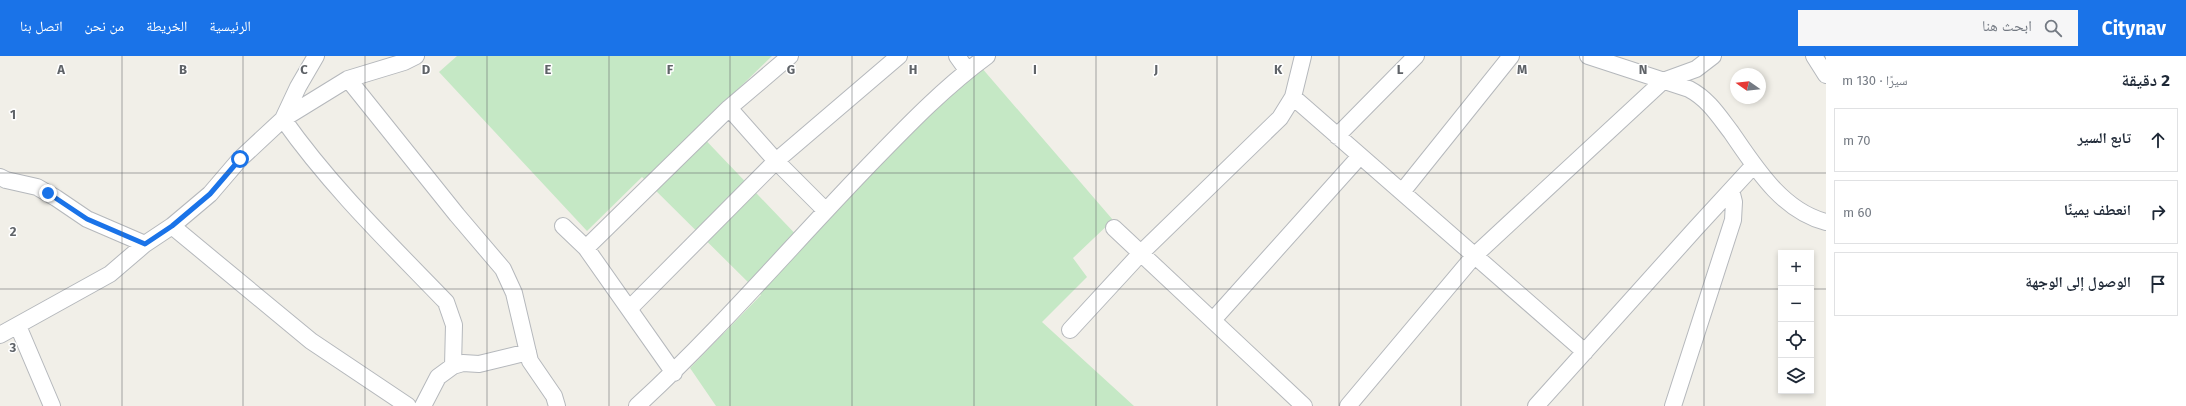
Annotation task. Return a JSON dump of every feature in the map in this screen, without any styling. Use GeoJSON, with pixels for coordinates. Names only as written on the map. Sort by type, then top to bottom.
{"type":"FeatureCollection","features":[{"type":"Feature","properties":{"kind":"street"},"geometry":{"type":"LineString","coordinates":[[284,120],[298,88],[316,56]]}},
{"type":"Feature","properties":{"kind":"street"},"geometry":{"type":"LineString","coordinates":[[0,335],[97,284],[145,244],[172,226],[210,194],[240,159],[284,120],[348,79],[404,62],[416,56]]}},
{"type":"Feature","properties":{"kind":"street"},"geometry":{"type":"LineString","coordinates":[[586,248],[729,108],[790,56]]}},
{"type":"Feature","properties":{"kind":"street"},"geometry":{"type":"LineString","coordinates":[[629,309],[776,162],[899,56]]}},
{"type":"Feature","properties":{"kind":"street"},"geometry":{"type":"LineString","coordinates":[[957,56],[967,70]]}},
{"type":"Feature","properties":{"kind":"street"},"geometry":{"type":"LineString","coordinates":[[637,406],[674,372],[825,210],[937,96],[967,70],[987,56]]}},
{"type":"Feature","properties":{"kind":"street"},"geometry":{"type":"LineString","coordinates":[[1070,330],[1141,253],[1280,118],[1293,97],[1303,56]]}},
{"type":"Feature","properties":{"kind":"street"},"geometry":{"type":"LineString","coordinates":[[1337,136],[1416,56]]}},
{"type":"Feature","properties":{"kind":"street"},"geometry":{"type":"LineString","coordinates":[[1402,192],[1511,56]]}},
{"type":"Feature","properties":{"kind":"street"},"geometry":{"type":"LineString","coordinates":[[1588,56],[1701,96],[1717,114],[1754,165],[1782,198],[1807,215],[1826,222]]}},
{"type":"Feature","properties":{"kind":"street"},"geometry":{"type":"LineString","coordinates":[[1348,406],[1474,256],[1662,81],[1696,69],[1713,56]]}},
{"type":"Feature","properties":{"kind":"street"},"geometry":{"type":"LineString","coordinates":[[1814,56],[1826,75]]}},
{"type":"Feature","properties":{"kind":"street"},"geometry":{"type":"LineString","coordinates":[[348,79],[457,215],[503,268],[514,293],[530,361],[550,390],[557,406]]}},
{"type":"Feature","properties":{"kind":"street"},"geometry":{"type":"LineString","coordinates":[[1293,97],[1585,352]]}},
{"type":"Feature","properties":{"kind":"street"},"geometry":{"type":"LineString","coordinates":[[729,108],[776,162],[825,210]]}},
{"type":"Feature","properties":{"kind":"street"},"geometry":{"type":"LineString","coordinates":[[284,120],[310,157],[342,195],[446,302],[454,325],[453,366]]}},
{"type":"Feature","properties":{"kind":"street"},"geometry":{"type":"LineString","coordinates":[[1213,320],[1360,156]]}},
{"type":"Feature","properties":{"kind":"street"},"geometry":{"type":"LineString","coordinates":[[1536,406],[1754,165]]}},
{"type":"Feature","properties":{"kind":"street"},"geometry":{"type":"LineString","coordinates":[[0,177],[6,180],[37,187],[87,219],[145,244]]}},
{"type":"Feature","properties":{"kind":"street"},"geometry":{"type":"LineString","coordinates":[[1674,406],[1733,220],[1734,202],[1731,190]]}},
{"type":"Feature","properties":{"kind":"street"},"geometry":{"type":"LineString","coordinates":[[172,226],[311,341],[408,406]]}},
{"type":"Feature","properties":{"kind":"street"},"geometry":{"type":"LineString","coordinates":[[563,226],[586,248],[674,372]]}},
{"type":"Feature","properties":{"kind":"street"},"geometry":{"type":"LineString","coordinates":[[1114,228],[1304,406]]}},
{"type":"Feature","properties":{"kind":"street"},"geometry":{"type":"LineString","coordinates":[[18,326],[52,406]]}},
{"type":"Feature","properties":{"kind":"street"},"geometry":{"type":"LineString","coordinates":[[423,406],[438,377],[453,366],[463,363],[479,364],[528,352]]}},
{"type":"Feature","properties":{"kind":"green space"},"geometry":{"type":"Polygon","coordinates":[[[457,56],[772,56],[696,130],[804,243],[935,108],[981,67],[1113,220],[1073,258],[1087,277],[1042,322],[1134,406],[716,406],[690,368],[761,295],[642,177],[587,231],[439,72],[457,56]]]}},
{"type":"Feature","properties":{"kind":"route"},"geometry":{"type":"LineString","coordinates":[[48,193],[87,219],[145,244],[172,226],[210,194],[240,159]]}}]}
